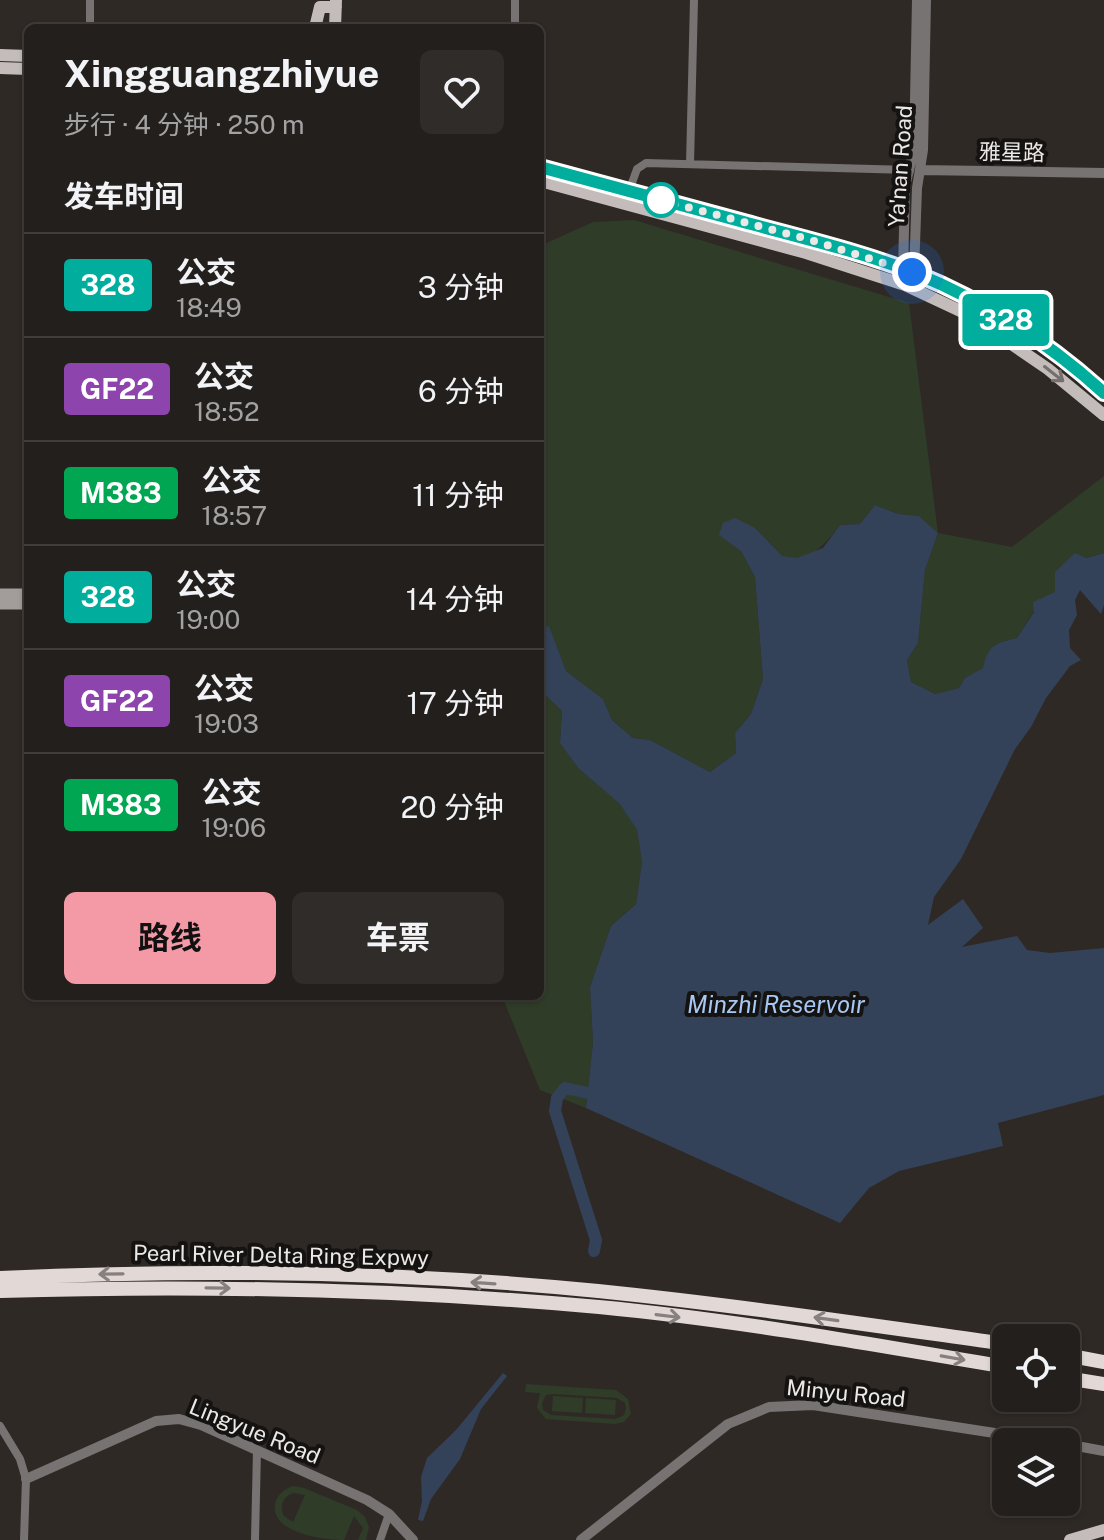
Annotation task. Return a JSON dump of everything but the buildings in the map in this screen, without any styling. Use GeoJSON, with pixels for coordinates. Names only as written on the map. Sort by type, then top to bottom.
{"type":"FeatureCollection","features":[{"type":"Feature","properties":{"kind":"highway","name":"Pearl River Delta Ring Expwy"},"geometry":{"type":"LineString","coordinates":[[0,1278],[161,1273],[394,1277],[598,1291],[992,1342]]}},
{"type":"Feature","properties":{"kind":"highway","name":"Pearl River Delta Ring Expwy"},"geometry":{"type":"LineString","coordinates":[[0,1291],[193,1287],[303,1289],[545,1303],[813,1335],[992,1365]]}},
{"type":"Feature","properties":{"kind":"highway"},"geometry":{"type":"LineString","coordinates":[[1080,1358],[1104,1362]]}},
{"type":"Feature","properties":{"kind":"highway"},"geometry":{"type":"LineString","coordinates":[[1080,1380],[1104,1384]]}},
{"type":"Feature","properties":{"kind":"main road"},"geometry":{"type":"LineString","coordinates":[[318,24],[320,3],[336,4],[335,24]]}},
{"type":"Feature","properties":{"kind":"main road"},"geometry":{"type":"LineString","coordinates":[[0,55],[24,56]]}},
{"type":"Feature","properties":{"kind":"main road"},"geometry":{"type":"LineString","coordinates":[[0,68],[24,69]]}},
{"type":"Feature","properties":{"kind":"main road"},"geometry":{"type":"LineString","coordinates":[[544,168],[811,240],[908,271],[977,303],[1011,323],[1059,355],[1104,393]]}},
{"type":"Feature","properties":{"kind":"main road"},"geometry":{"type":"LineString","coordinates":[[544,182],[806,253],[905,285],[969,315],[1048,369],[1104,415]]}},
{"type":"Feature","properties":{"kind":"main road"},"geometry":{"type":"LineString","coordinates":[[0,594],[24,594]]}},
{"type":"Feature","properties":{"kind":"main road"},"geometry":{"type":"LineString","coordinates":[[0,604],[24,604]]}},
{"type":"Feature","properties":{"kind":"main road"},"geometry":{"type":"LineString","coordinates":[[1070,1540],[1104,1530]]}},
{"type":"Feature","properties":{"kind":"street"},"geometry":{"type":"LineString","coordinates":[[90,0],[90,24]]}},
{"type":"Feature","properties":{"kind":"street"},"geometry":{"type":"LineString","coordinates":[[515,0],[515,24]]}},
{"type":"Feature","properties":{"kind":"street"},"geometry":{"type":"LineString","coordinates":[[690,164],[694,0]]}},
{"type":"Feature","properties":{"kind":"street","name":"Ya'nan Road"},"geometry":{"type":"LineString","coordinates":[[908,271],[915,170],[917,0]]}},
{"type":"Feature","properties":{"kind":"street","name":"Ya'nan Road"},"geometry":{"type":"LineString","coordinates":[[915,170],[923,150],[926,0]]}},
{"type":"Feature","properties":{"kind":"street"},"geometry":{"type":"LineString","coordinates":[[629,191],[640,165],[915,170]]}},
{"type":"Feature","properties":{"kind":"street","name":"雅星路"},"geometry":{"type":"LineString","coordinates":[[915,170],[1104,173]]}},
{"type":"Feature","properties":{"kind":"street"},"geometry":{"type":"LineString","coordinates":[[905,285],[908,271]]}},
{"type":"Feature","properties":{"kind":"street","name":"Minyu Road"},"geometry":{"type":"LineString","coordinates":[[581,1540],[728,1424],[769,1407],[813,1405],[992,1433]]}},
{"type":"Feature","properties":{"kind":"street","name":"Lingyue Road"},"geometry":{"type":"LineString","coordinates":[[26,1479],[145,1425],[167,1419],[190,1422],[350,1491],[389,1514],[413,1540]]}},
{"type":"Feature","properties":{"kind":"street"},"geometry":{"type":"LineString","coordinates":[[0,1426],[20,1459],[26,1479],[24,1540]]}},
{"type":"Feature","properties":{"kind":"street"},"geometry":{"type":"LineString","coordinates":[[1080,1447],[1104,1451]]}},
{"type":"Feature","properties":{"kind":"street"},"geometry":{"type":"LineString","coordinates":[[255,1540],[257,1450]]}},
{"type":"Feature","properties":{"kind":"street"},"geometry":{"type":"LineString","coordinates":[[380,1540],[389,1514]]}},
{"type":"Feature","properties":{"kind":"green space"},"geometry":{"type":"Polygon","coordinates":[[[634,220],[909,303],[938,533],[919,516],[898,514],[875,505],[860,524],[840,525],[816,551],[791,559],[779,554],[755,528],[741,551],[755,577],[763,679],[751,714],[735,733],[736,753],[710,772],[650,740],[633,738],[612,720],[603,699],[566,671],[549,627],[544,628],[544,244],[593,222],[634,220]]]}},
{"type":"Feature","properties":{"kind":"green space"},"geometry":{"type":"Polygon","coordinates":[[[1104,476],[1104,553],[1085,558],[1034,611],[1017,638],[990,650],[984,668],[965,678],[959,688],[935,694],[911,682],[907,660],[918,643],[925,570],[938,533],[1012,547],[1104,476]]]}},
{"type":"Feature","properties":{"kind":"green space"},"geometry":{"type":"Polygon","coordinates":[[[544,694],[562,711],[560,743],[578,768],[621,804],[637,830],[642,862],[636,904],[611,926],[590,987],[593,1042],[586,1108],[540,1090],[504,1000],[544,1000],[544,694]]]}},
{"type":"Feature","properties":{"kind":"green space"},"geometry":{"type":"Polygon","coordinates":[[[526,1384],[616,1390],[628,1399],[631,1414],[624,1422],[615,1424],[546,1419],[537,1408],[540,1393],[525,1392],[526,1384]],[[553,1394],[546,1395],[542,1403],[543,1410],[551,1415],[615,1419],[624,1415],[626,1409],[625,1403],[617,1398],[553,1394]]]}},
{"type":"Feature","properties":{"kind":"green space"},"geometry":{"type":"Polygon","coordinates":[[[553,1396],[583,1398],[582,1413],[552,1411],[553,1396]]]}},
{"type":"Feature","properties":{"kind":"green space"},"geometry":{"type":"Polygon","coordinates":[[[586,1398],[616,1400],[615,1415],[585,1413],[586,1398]]]}},
{"type":"Feature","properties":{"kind":"green space"},"geometry":{"type":"Polygon","coordinates":[[[293,1486],[357,1510],[365,1517],[369,1527],[366,1540],[358,1540],[363,1528],[354,1516],[344,1540],[312,1536],[289,1528],[276,1514],[275,1504],[284,1490],[293,1486]],[[294,1493],[287,1496],[282,1505],[284,1516],[293,1522],[305,1495],[294,1493]]]}},
{"type":"Feature","properties":{"kind":"water","name":"Minzhi Reservoir"},"geometry":{"type":"Polygon","coordinates":[[[875,505],[898,514],[919,516],[938,533],[925,570],[918,643],[907,660],[911,682],[935,694],[959,688],[965,678],[983,668],[987,654],[994,646],[1017,638],[1034,612],[1033,602],[1055,592],[1055,572],[1075,553],[1086,558],[1104,553],[1104,605],[1101,614],[1080,590],[1075,600],[1077,615],[1069,630],[1070,648],[1081,660],[1070,666],[1046,698],[1015,749],[961,859],[934,897],[928,925],[963,899],[983,928],[962,947],[1017,936],[1027,950],[1050,953],[1104,948],[1104,1095],[998,1123],[1003,1146],[899,1171],[869,1188],[840,1223],[586,1108],[593,1042],[590,987],[611,926],[636,904],[642,862],[637,830],[620,804],[578,768],[560,743],[562,711],[544,694],[544,628],[549,626],[566,671],[603,699],[612,720],[633,738],[650,740],[710,772],[736,753],[735,733],[751,714],[763,679],[755,577],[741,551],[719,535],[723,523],[735,518],[755,528],[782,556],[797,558],[823,548],[840,525],[860,524],[875,505]]]}},
{"type":"Feature","properties":{"kind":"water"},"geometry":{"type":"Polygon","coordinates":[[[503,1373],[507,1376],[481,1409],[460,1459],[431,1499],[423,1521],[418,1520],[422,1501],[421,1477],[427,1458],[456,1430],[503,1373]]]}},
{"type":"Feature","properties":{"kind":"waterway"},"geometry":{"type":"LineString","coordinates":[[588,1093],[565,1088],[557,1098],[555,1111],[596,1240],[594,1251]]}},
{"type":"Feature","properties":{"kind":"bus line","name":"328"},"geometry":{"type":"LineString","coordinates":[[544,168],[811,240],[912,272],[1011,323],[1059,355],[1104,393]]}},
{"type":"Feature","properties":{"kind":"route"},"geometry":{"type":"LineString","coordinates":[[661,200],[811,240],[912,272]]}}]}
